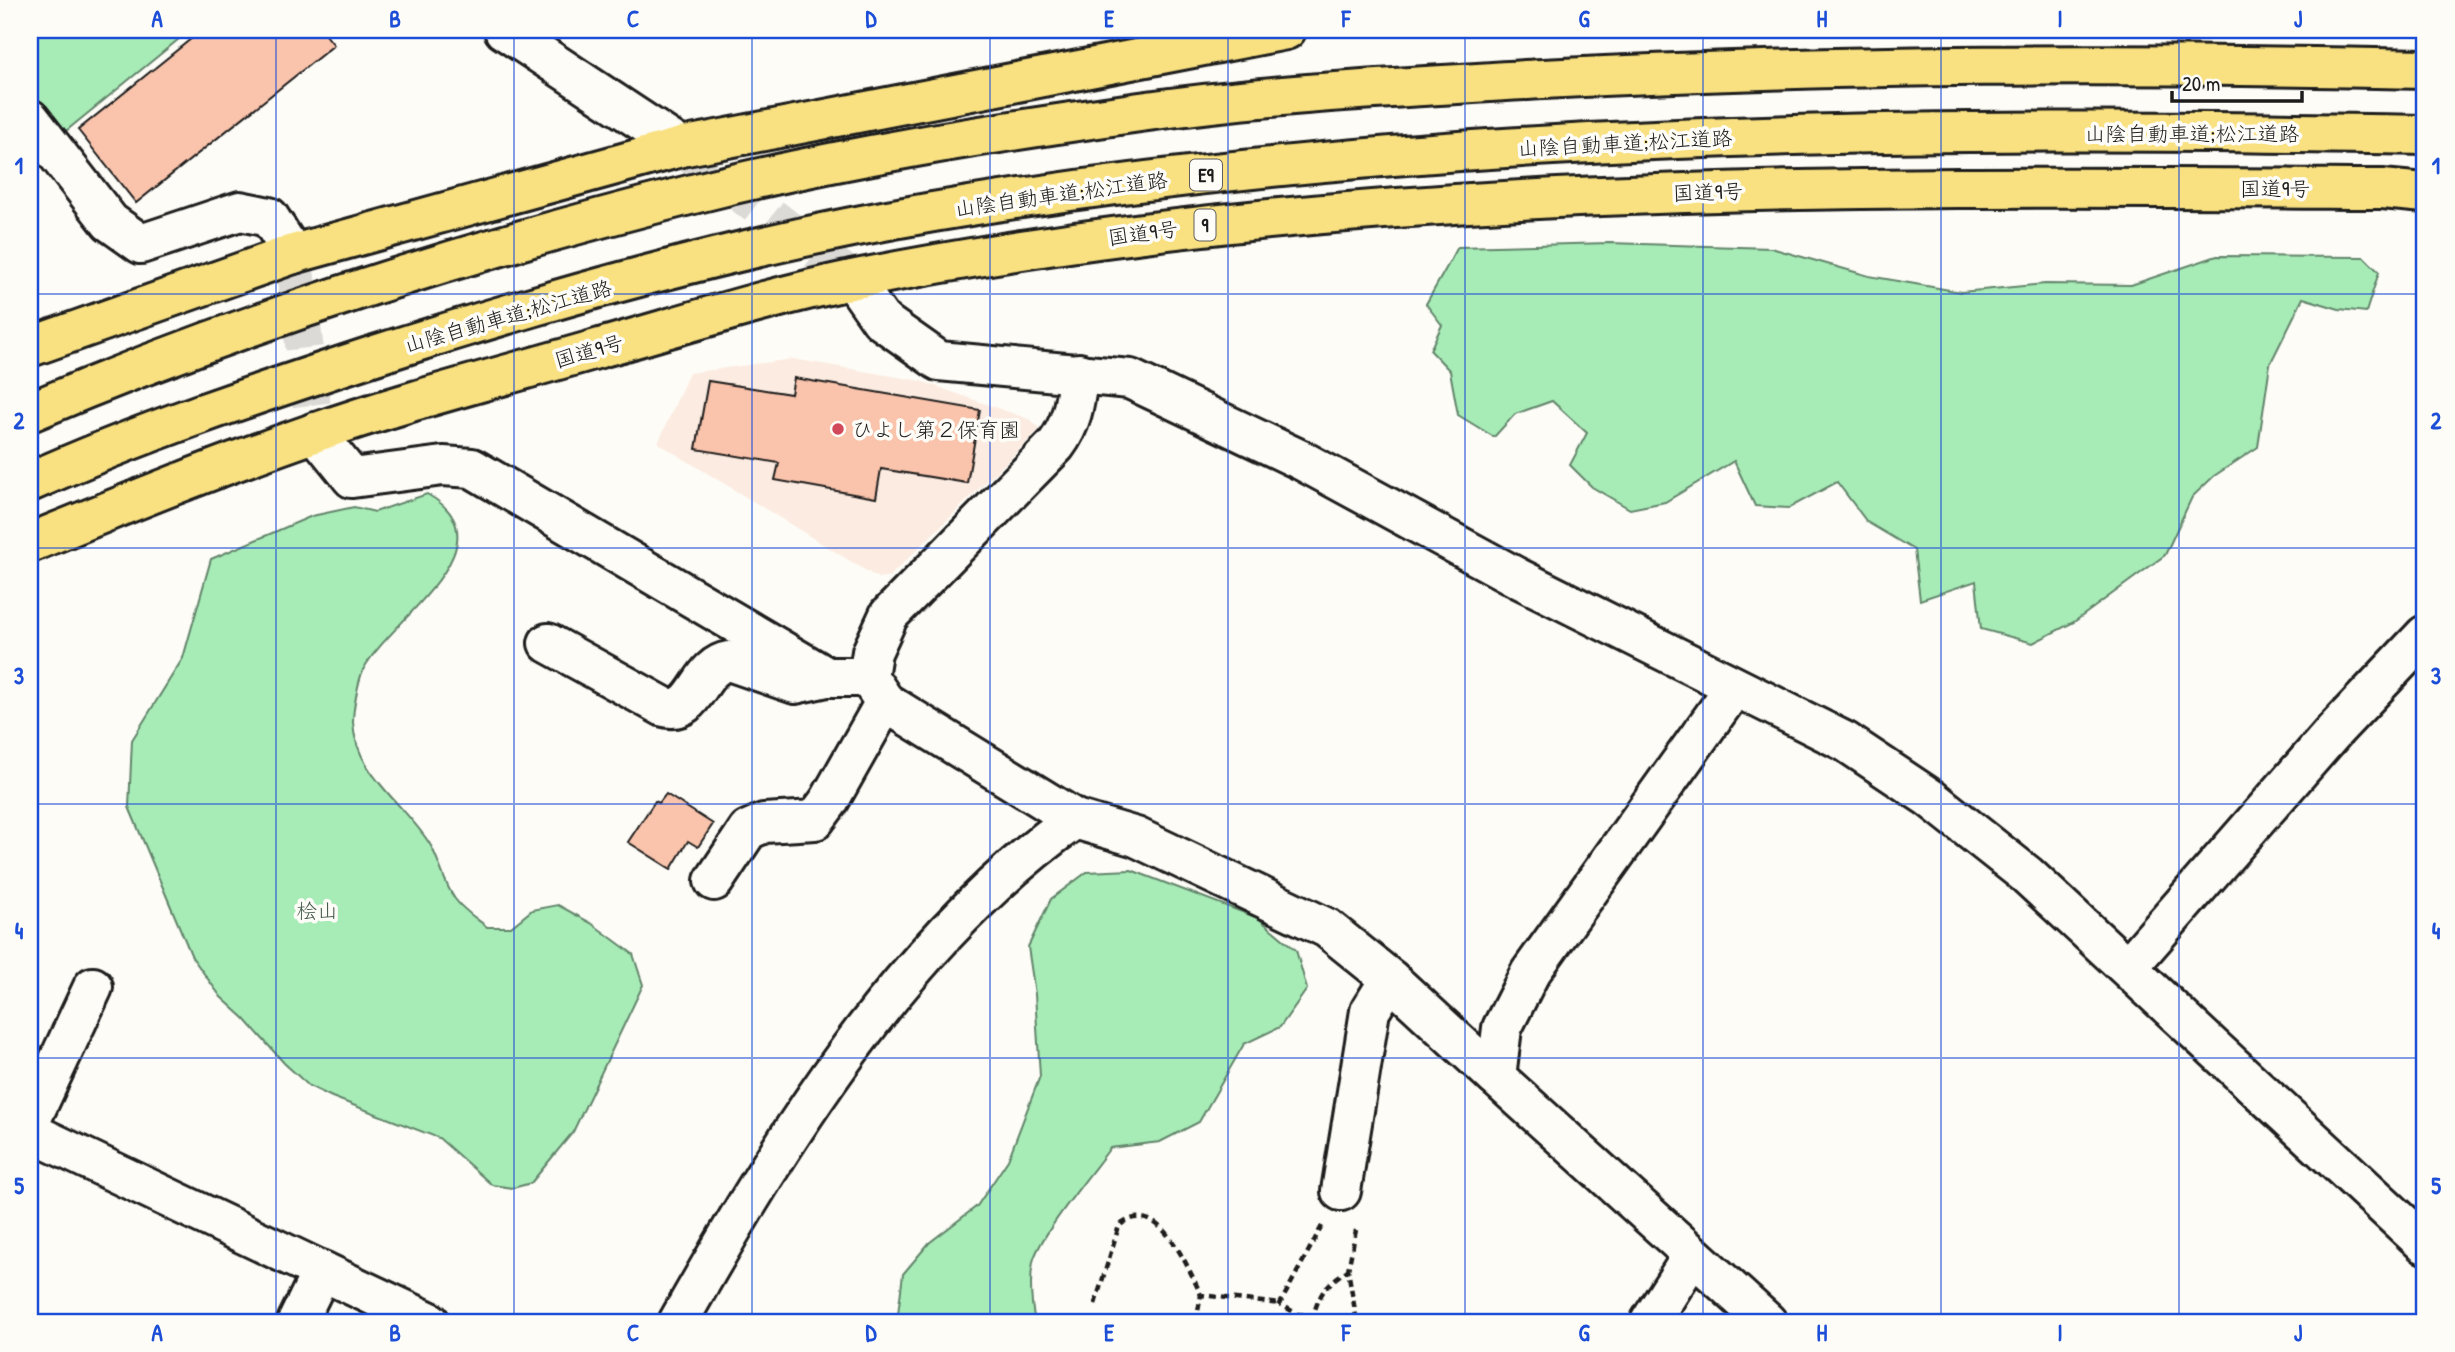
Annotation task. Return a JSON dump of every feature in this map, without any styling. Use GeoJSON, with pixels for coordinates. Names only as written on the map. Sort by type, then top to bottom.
{"type":"FeatureCollection","features":[{"type":"Feature","properties":{"kind":"highway"},"geometry":{"type":"LineString","coordinates":[[30,347],[293,254],[681,147],[1286,30]]}},
{"type":"Feature","properties":{"kind":"highway"},"geometry":{"type":"LineString","coordinates":[[30,412],[271,321],[475,255],[696,193],[921,147],[1145,111],[1368,89],[1828,67],[2068,64],[2425,69]]}},
{"type":"Feature","properties":{"kind":"highway","name":"山陰自動車道;松江道路"},"geometry":{"type":"LineString","coordinates":[[30,482],[280,386],[495,317],[721,257],[916,215],[1130,183],[1364,159],[1592,143],[1831,134],[2425,135]]}},
{"type":"Feature","properties":{"kind":"highway","name":"国道9号"},"geometry":{"type":"LineString","coordinates":[[30,543],[315,432],[764,302],[853,280],[1014,251],[1222,222],[1531,198],[1798,189],[2354,189],[2425,193]]}},
{"type":"Feature","properties":{"kind":"street"},"geometry":{"type":"LineString","coordinates":[[503,30],[681,147]]}},
{"type":"Feature","properties":{"kind":"street"},"geometry":{"type":"LineString","coordinates":[[30,119],[110,222],[141,244],[240,211],[269,217],[293,254]]}},
{"type":"Feature","properties":{"kind":"street"},"geometry":{"type":"LineString","coordinates":[[853,280],[881,320],[939,361],[1130,379],[1301,460],[1518,578],[1846,742],[1930,797],[2027,875],[2425,1244]]}},
{"type":"Feature","properties":{"kind":"street"},"geometry":{"type":"LineString","coordinates":[[714,881],[748,830],[764,823],[815,820],[829,801],[877,689],[872,652],[889,615],[1068,430],[1074,413],[1079,373]]}},
{"type":"Feature","properties":{"kind":"street"},"geometry":{"type":"LineString","coordinates":[[315,432],[352,478],[443,466],[472,468],[827,677],[877,689],[1075,819],[1136,836],[1327,928],[1390,979],[1767,1322]]}},
{"type":"Feature","properties":{"kind":"street"},"geometry":{"type":"LineString","coordinates":[[2128,967],[2335,730],[2425,635]]}},
{"type":"Feature","properties":{"kind":"street"},"geometry":{"type":"LineString","coordinates":[[548,643],[664,707],[675,710],[686,705],[709,671],[719,663],[729,661],[795,684],[827,677]]}},
{"type":"Feature","properties":{"kind":"street"},"geometry":{"type":"LineString","coordinates":[[1496,1077],[1503,1028],[1530,973],[1734,688]]}},
{"type":"Feature","properties":{"kind":"street"},"geometry":{"type":"LineString","coordinates":[[678,1322],[820,1088],[921,961],[1012,868],[1075,819]]}},
{"type":"Feature","properties":{"kind":"street"},"geometry":{"type":"LineString","coordinates":[[1341,1191],[1370,1011],[1390,979]]}},
{"type":"Feature","properties":{"kind":"street"},"geometry":{"type":"LineString","coordinates":[[30,1122],[93,987]]}},
{"type":"Feature","properties":{"kind":"street"},"geometry":{"type":"LineString","coordinates":[[30,1132],[430,1322]]}},
{"type":"Feature","properties":{"kind":"street"},"geometry":{"type":"LineString","coordinates":[[1650,1322],[1692,1256]]}},
{"type":"Feature","properties":{"kind":"street"},"geometry":{"type":"LineString","coordinates":[[297,1322],[323,1271]]}},
{"type":"Feature","properties":{"kind":"path"},"geometry":{"type":"LineString","coordinates":[[1280,1304],[1341,1191]]}},
{"type":"Feature","properties":{"kind":"path"},"geometry":{"type":"LineString","coordinates":[[1095,1304],[1119,1226],[1127,1219],[1140,1216],[1153,1222],[1168,1236],[1185,1262],[1201,1295],[1196,1322]]}},
{"type":"Feature","properties":{"kind":"path"},"geometry":{"type":"LineString","coordinates":[[1201,1295],[1280,1304],[1297,1314],[1313,1317],[1319,1295],[1327,1283],[1348,1270]]}},
{"type":"Feature","properties":{"kind":"shaded area"},"geometry":{"type":"Polygon","coordinates":[[[793,359],[921,381],[1031,420],[1040,429],[890,576],[878,578],[658,443],[689,373],[793,359]]]}},
{"type":"Feature","properties":{"kind":"green space"},"geometry":{"type":"Polygon","coordinates":[[[30,30],[190,30],[66,131],[58,130],[30,95],[30,30]]]}},
{"type":"Feature","properties":{"kind":"green space"},"geometry":{"type":"Polygon","coordinates":[[[1609,243],[1771,248],[1869,276],[1961,292],[2045,284],[2131,285],[2217,256],[2364,257],[2379,272],[2366,312],[2339,309],[2303,298],[2270,364],[2258,447],[2214,476],[2192,497],[2165,555],[2074,622],[2033,643],[1981,629],[1976,581],[1920,600],[1914,550],[1867,522],[1837,482],[1789,508],[1755,506],[1734,461],[1665,502],[1630,509],[1592,487],[1570,465],[1587,433],[1552,401],[1515,414],[1494,437],[1458,415],[1450,371],[1430,350],[1442,325],[1426,304],[1458,247],[1609,243]]]}},
{"type":"Feature","properties":{"kind":"green space","name":"桧山"},"geometry":{"type":"Polygon","coordinates":[[[427,494],[450,514],[458,535],[452,559],[437,582],[376,651],[363,670],[353,722],[356,741],[363,758],[372,774],[421,831],[434,852],[451,893],[470,914],[487,927],[511,927],[532,910],[558,905],[591,923],[633,954],[643,985],[573,1132],[531,1183],[513,1188],[492,1185],[439,1138],[309,1086],[284,1063],[245,1019],[221,997],[192,957],[129,807],[132,740],[183,658],[211,559],[312,516],[354,507],[375,512],[427,494]]]}},
{"type":"Feature","properties":{"kind":"green space"},"geometry":{"type":"Polygon","coordinates":[[[1131,870],[1258,918],[1296,950],[1307,989],[1280,1027],[1244,1044],[1199,1122],[1160,1142],[1110,1148],[1055,1221],[1037,1251],[1031,1285],[1035,1322],[897,1322],[903,1274],[929,1243],[977,1206],[1008,1160],[1040,1076],[1035,994],[1028,947],[1051,899],[1087,872],[1131,870]]]}},
{"type":"Feature","properties":{"kind":"building"},"geometry":{"type":"Polygon","coordinates":[[[202,30],[322,30],[334,45],[136,203],[78,130],[202,30]]]}},
{"type":"Feature","properties":{"kind":"building","name":"ひよし第２保育園"},"geometry":{"type":"Polygon","coordinates":[[[794,378],[980,410],[967,483],[881,469],[876,498],[775,480],[779,463],[696,449],[708,381],[791,394],[794,378]]]}},
{"type":"Feature","properties":{"kind":"building"},"geometry":{"type":"Polygon","coordinates":[[[666,794],[713,824],[698,847],[688,841],[671,869],[628,842],[655,801],[659,803],[666,794]]]}},
{"type":"Feature","properties":{"kind":"tunnel"},"geometry":{"type":"LineString","coordinates":[[681,147],[853,280]]}},
{"type":"Feature","properties":{"kind":"tunnel"},"geometry":{"type":"LineString","coordinates":[[293,254],[315,432]]}},
{"type":"Feature","properties":{"kind":"place","name":"ひよし第２保育園"},"geometry":{"type":"Point","coordinates":[838,429]}}]}
